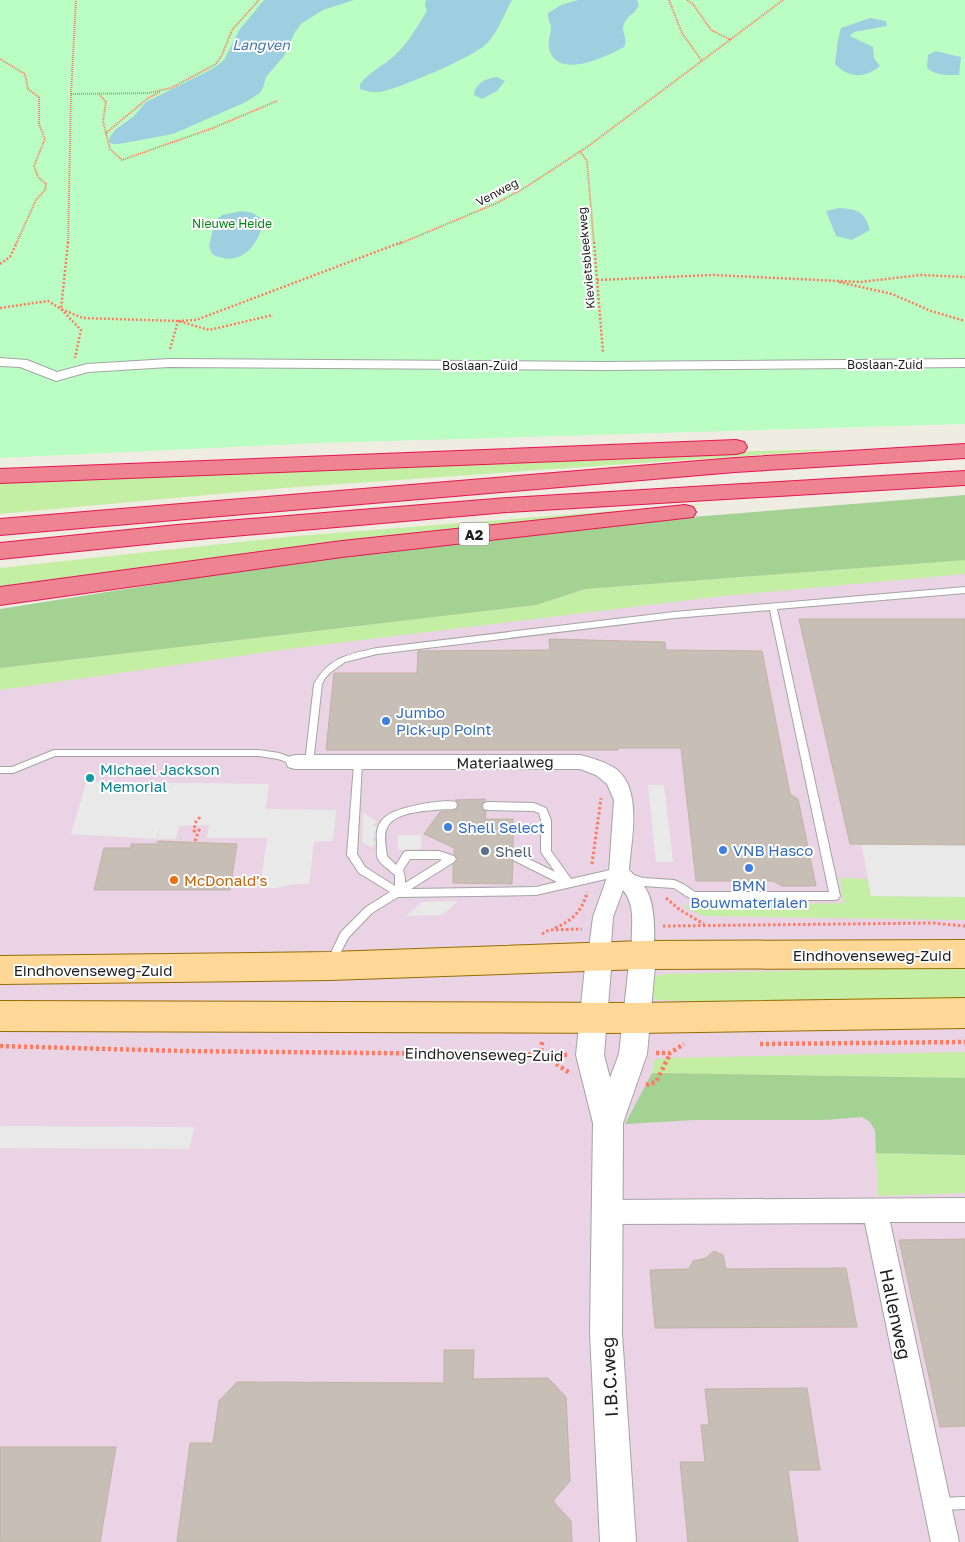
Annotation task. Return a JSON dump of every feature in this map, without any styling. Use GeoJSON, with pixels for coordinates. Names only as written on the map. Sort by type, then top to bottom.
{"type":"FeatureCollection","features":[{"type":"Feature","properties":{"kind":"highway"},"geometry":{"type":"LineString","coordinates":[[0,476],[788,445],[935,452]]}},
{"type":"Feature","properties":{"kind":"highway"},"geometry":{"type":"LineString","coordinates":[[0,527],[735,465],[965,451]]}},
{"type":"Feature","properties":{"kind":"highway","name":"A2"},"geometry":{"type":"LineString","coordinates":[[0,551],[177,533],[507,505],[957,478]]}},
{"type":"Feature","properties":{"kind":"highway","name":"A2"},"geometry":{"type":"LineString","coordinates":[[0,596],[301,554],[498,531],[827,498],[957,478]]}},
{"type":"Feature","properties":{"kind":"main road","name":"Eindhovenseweg-Zuid"},"geometry":{"type":"LineString","coordinates":[[0,970],[330,966],[539,957],[643,955],[965,954]]}},
{"type":"Feature","properties":{"kind":"main road"},"geometry":{"type":"LineString","coordinates":[[0,1016],[636,1018],[965,1013]]}},
{"type":"Feature","properties":{"kind":"street","name":"Boslaan-Zuid"},"geometry":{"type":"LineString","coordinates":[[0,362],[22,363],[56,377],[88,368],[169,363],[604,366],[965,363]]}},
{"type":"Feature","properties":{"kind":"street","name":"Materiaalweg"},"geometry":{"type":"LineString","coordinates":[[302,763],[580,762],[597,767],[615,779],[621,788],[624,800],[619,872],[602,917],[599,957]]}},
{"type":"Feature","properties":{"kind":"street"},"geometry":{"type":"LineString","coordinates":[[619,872],[639,895],[644,926],[643,955]]}},
{"type":"Feature","properties":{"kind":"street","name":"I.B.C.weg"},"geometry":{"type":"LineString","coordinates":[[608,1123],[633,1054],[643,955]]}},
{"type":"Feature","properties":{"kind":"street","name":"I.B.C.weg"},"geometry":{"type":"LineString","coordinates":[[599,957],[590,1055],[608,1123],[606,1333],[618,1542]]}},
{"type":"Feature","properties":{"kind":"street"},"geometry":{"type":"LineString","coordinates":[[606,1212],[965,1210]]}},
{"type":"Feature","properties":{"kind":"street","name":"Hallenweg"},"geometry":{"type":"LineString","coordinates":[[875,1211],[945,1542]]}},
{"type":"Feature","properties":{"kind":"lane"},"geometry":{"type":"LineString","coordinates":[[0,770],[13,770],[54,753],[259,753],[279,756],[302,763],[321,677],[333,665],[357,655],[674,615],[965,590]]}},
{"type":"Feature","properties":{"kind":"lane"},"geometry":{"type":"LineString","coordinates":[[358,764],[351,844],[356,863],[362,870],[398,893],[536,891],[619,872],[647,884],[678,886],[688,894],[695,896],[835,896],[773,608]]}},
{"type":"Feature","properties":{"kind":"lane"},"geometry":{"type":"LineString","coordinates":[[398,893],[402,878],[398,870],[382,857],[381,838],[384,823],[396,813],[452,805]]}},
{"type":"Feature","properties":{"kind":"lane"},"geometry":{"type":"LineString","coordinates":[[487,806],[534,807],[543,811],[546,820],[546,852],[569,884]]}},
{"type":"Feature","properties":{"kind":"lane"},"geometry":{"type":"LineString","coordinates":[[330,966],[344,935],[369,910],[451,858],[439,855],[407,856],[398,870]]}},
{"type":"Feature","properties":{"kind":"lane"},"geometry":{"type":"LineString","coordinates":[[516,857],[569,884]]}},
{"type":"Feature","properties":{"kind":"lane"},"geometry":{"type":"LineString","coordinates":[[936,1504],[965,1503]]}},
{"type":"Feature","properties":{"kind":"path"},"geometry":{"type":"LineString","coordinates":[[72,373],[81,330],[61,309],[68,231],[71,94],[76,0]]}},
{"type":"Feature","properties":{"kind":"path"},"geometry":{"type":"LineString","coordinates":[[106,133],[124,120],[148,98],[216,64],[222,55],[232,30],[259,0]]}},
{"type":"Feature","properties":{"kind":"path"},"geometry":{"type":"LineString","coordinates":[[669,0],[672,13],[685,40],[702,62]]}},
{"type":"Feature","properties":{"kind":"path"},"geometry":{"type":"LineString","coordinates":[[687,0],[693,4],[711,30],[731,40]]}},
{"type":"Feature","properties":{"kind":"path","name":"Venweg"},"geometry":{"type":"LineString","coordinates":[[178,321],[196,320],[477,213],[526,187],[580,151],[783,0]]}},
{"type":"Feature","properties":{"kind":"path"},"geometry":{"type":"LineString","coordinates":[[0,59],[25,74],[28,90],[39,97],[41,120],[38,127],[45,139],[45,144],[34,162],[34,170],[39,180],[46,184],[45,190],[36,200],[10,257],[0,264]]}},
{"type":"Feature","properties":{"kind":"path"},"geometry":{"type":"LineString","coordinates":[[71,94],[160,92]]}},
{"type":"Feature","properties":{"kind":"path"},"geometry":{"type":"LineString","coordinates":[[99,94],[106,102],[103,121],[106,144],[112,154],[122,160],[213,128],[277,101]]}},
{"type":"Feature","properties":{"kind":"path","name":"Kievietsbleekweg"},"geometry":{"type":"LineString","coordinates":[[580,151],[587,161],[604,366]]}},
{"type":"Feature","properties":{"kind":"path"},"geometry":{"type":"LineString","coordinates":[[597,280],[714,275],[860,282],[921,275],[965,277]]}},
{"type":"Feature","properties":{"kind":"path"},"geometry":{"type":"LineString","coordinates":[[834,280],[892,294],[931,311],[965,321]]}},
{"type":"Feature","properties":{"kind":"path"},"geometry":{"type":"LineString","coordinates":[[0,308],[48,301],[82,318],[178,321],[209,330],[274,316]]}},
{"type":"Feature","properties":{"kind":"path"},"geometry":{"type":"LineString","coordinates":[[169,363],[168,355],[178,321]]}},
{"type":"Feature","properties":{"kind":"path"},"geometry":{"type":"LineString","coordinates":[[548,930],[567,923],[579,912],[585,901],[600,812],[600,790]]}},
{"type":"Feature","properties":{"kind":"path"},"geometry":{"type":"LineString","coordinates":[[195,841],[199,830],[194,830],[200,817]]}},
{"type":"Feature","properties":{"kind":"path"},"geometry":{"type":"LineString","coordinates":[[664,884],[662,894],[675,907],[707,925]]}},
{"type":"Feature","properties":{"kind":"path"},"geometry":{"type":"LineString","coordinates":[[750,1044],[965,1042]]}},
{"type":"Feature","properties":{"kind":"path"},"geometry":{"type":"LineString","coordinates":[[633,1054],[670,1053],[682,1044],[692,1044]]}},
{"type":"Feature","properties":{"kind":"path","name":"Eindhovenseweg-Zuid"},"geometry":{"type":"LineString","coordinates":[[0,1046],[182,1051],[590,1055]]}},
{"type":"Feature","properties":{"kind":"shaded area"},"geometry":{"type":"Polygon","coordinates":[[[965,534],[965,1542],[0,1542],[0,643],[965,534]]]}},
{"type":"Feature","properties":{"kind":"shaded area"},"geometry":{"type":"Polygon","coordinates":[[[86,782],[269,784],[266,809],[336,810],[333,841],[314,842],[309,884],[260,888],[267,838],[207,838],[209,825],[179,826],[176,839],[158,839],[161,825],[157,839],[71,834],[86,782]]]}},
{"type":"Feature","properties":{"kind":"shaded area"},"geometry":{"type":"Polygon","coordinates":[[[648,785],[664,785],[673,862],[656,862],[648,785]]]}},
{"type":"Feature","properties":{"kind":"shaded area"},"geometry":{"type":"Polygon","coordinates":[[[854,803],[965,822],[965,897],[871,896],[854,803]]]}},
{"type":"Feature","properties":{"kind":"shaded area"},"geometry":{"type":"Polygon","coordinates":[[[363,813],[377,821],[373,825],[378,828],[373,833],[376,835],[372,840],[376,842],[372,847],[362,842],[363,813]]]}},
{"type":"Feature","properties":{"kind":"shaded area"},"geometry":{"type":"Polygon","coordinates":[[[398,835],[421,835],[421,849],[398,850],[398,835]]]}},
{"type":"Feature","properties":{"kind":"shaded area"},"geometry":{"type":"Polygon","coordinates":[[[458,901],[443,915],[406,916],[423,902],[458,901]]]}},
{"type":"Feature","properties":{"kind":"shaded area"},"geometry":{"type":"Polygon","coordinates":[[[0,1126],[194,1127],[190,1149],[0,1148],[0,1126]]]}},
{"type":"Feature","properties":{"kind":"green space","name":"Nieuwe Heide"},"geometry":{"type":"Polygon","coordinates":[[[0,0],[965,0],[965,424],[320,443],[0,458],[0,0]]]}},
{"type":"Feature","properties":{"kind":"green space"},"geometry":{"type":"Polygon","coordinates":[[[843,449],[283,488],[0,514],[0,483],[715,452],[843,449]]]}},
{"type":"Feature","properties":{"kind":"green space"},"geometry":{"type":"Polygon","coordinates":[[[965,495],[965,560],[585,589],[536,605],[0,668],[0,609],[320,558],[641,521],[965,495]]]}},
{"type":"Feature","properties":{"kind":"green space"},"geometry":{"type":"Polygon","coordinates":[[[716,503],[298,549],[0,590],[0,568],[296,536],[716,503]]]}},
{"type":"Feature","properties":{"kind":"green space"},"geometry":{"type":"Polygon","coordinates":[[[965,560],[965,574],[723,596],[289,649],[0,690],[0,668],[536,605],[585,589],[965,560]]]}},
{"type":"Feature","properties":{"kind":"green space"},"geometry":{"type":"Polygon","coordinates":[[[840,878],[868,879],[871,896],[965,897],[965,920],[704,916],[682,906],[843,903],[840,878]]]}},
{"type":"Feature","properties":{"kind":"green space"},"geometry":{"type":"Polygon","coordinates":[[[965,966],[965,998],[718,1002],[658,1000],[651,997],[650,978],[665,974],[965,966]]]}},
{"type":"Feature","properties":{"kind":"green space"},"geometry":{"type":"Polygon","coordinates":[[[965,1052],[965,1078],[652,1073],[654,1060],[667,1058],[965,1052]]]}},
{"type":"Feature","properties":{"kind":"green space"},"geometry":{"type":"Polygon","coordinates":[[[652,1073],[965,1078],[965,1155],[876,1153],[875,1130],[870,1122],[862,1117],[825,1120],[695,1120],[625,1124],[652,1073]]]}},
{"type":"Feature","properties":{"kind":"green space"},"geometry":{"type":"Polygon","coordinates":[[[876,1153],[965,1155],[965,1193],[878,1196],[876,1153]]]}},
{"type":"Feature","properties":{"kind":"water","name":"Langven"},"geometry":{"type":"Polygon","coordinates":[[[264,0],[354,0],[323,10],[302,23],[295,32],[284,56],[266,77],[260,93],[246,102],[173,134],[119,144],[109,142],[115,130],[134,116],[146,102],[214,68],[224,60],[240,29],[264,0]]]}},
{"type":"Feature","properties":{"kind":"water"},"geometry":{"type":"Polygon","coordinates":[[[426,0],[512,0],[493,36],[484,46],[476,51],[433,73],[401,86],[379,92],[360,89],[360,84],[364,80],[394,56],[408,41],[427,11],[426,0]]]}},
{"type":"Feature","properties":{"kind":"water"},"geometry":{"type":"Polygon","coordinates":[[[578,0],[637,0],[638,8],[625,21],[623,27],[626,41],[624,47],[606,56],[582,64],[571,65],[561,63],[553,58],[549,48],[551,28],[548,13],[561,5],[578,0]]]}},
{"type":"Feature","properties":{"kind":"water"},"geometry":{"type":"Polygon","coordinates":[[[870,18],[886,21],[887,26],[854,32],[850,36],[873,47],[874,58],[880,66],[863,75],[845,72],[835,64],[841,28],[870,18]]]}},
{"type":"Feature","properties":{"kind":"water"},"geometry":{"type":"Polygon","coordinates":[[[935,51],[961,57],[959,75],[938,74],[927,68],[928,55],[935,51]]]}},
{"type":"Feature","properties":{"kind":"water"},"geometry":{"type":"Polygon","coordinates":[[[497,77],[505,81],[497,91],[482,99],[474,95],[479,84],[497,77]]]}},
{"type":"Feature","properties":{"kind":"water"},"geometry":{"type":"Polygon","coordinates":[[[839,208],[859,212],[866,219],[870,230],[852,240],[836,236],[826,211],[839,208]]]}},
{"type":"Feature","properties":{"kind":"water"},"geometry":{"type":"Polygon","coordinates":[[[242,211],[253,213],[263,220],[258,238],[253,246],[239,257],[231,259],[212,254],[209,246],[215,221],[222,215],[242,211]]]}},
{"type":"Feature","properties":{"kind":"building"},"geometry":{"type":"Polygon","coordinates":[[[799,619],[965,619],[965,845],[850,844],[799,619]]]}},
{"type":"Feature","properties":{"kind":"building"},"geometry":{"type":"Polygon","coordinates":[[[549,639],[665,642],[666,650],[762,651],[790,794],[798,799],[816,886],[782,886],[773,881],[696,881],[681,748],[618,748],[618,750],[326,750],[334,673],[417,673],[418,651],[550,650],[549,639]]]}},
{"type":"Feature","properties":{"kind":"building"},"geometry":{"type":"Polygon","coordinates":[[[486,799],[481,805],[482,810],[486,811],[485,819],[513,819],[513,852],[509,856],[513,862],[512,884],[453,883],[453,865],[458,860],[454,854],[454,848],[424,834],[440,812],[458,809],[458,801],[455,800],[486,799]]]}},
{"type":"Feature","properties":{"kind":"building"},"geometry":{"type":"Polygon","coordinates":[[[158,841],[237,844],[230,890],[94,890],[104,848],[131,848],[131,844],[157,844],[158,841]]]}},
{"type":"Feature","properties":{"kind":"building"},"geometry":{"type":"Polygon","coordinates":[[[965,1239],[965,1426],[940,1427],[899,1240],[965,1239]]]}},
{"type":"Feature","properties":{"kind":"building"},"geometry":{"type":"Polygon","coordinates":[[[714,1251],[723,1255],[726,1269],[846,1268],[857,1327],[655,1328],[650,1270],[689,1269],[693,1261],[706,1258],[714,1251]]]}},
{"type":"Feature","properties":{"kind":"building"},"geometry":{"type":"Polygon","coordinates":[[[444,1350],[474,1350],[473,1379],[548,1378],[566,1397],[570,1481],[553,1501],[571,1521],[572,1542],[177,1542],[190,1443],[213,1443],[219,1401],[237,1382],[444,1383],[444,1350]]]}},
{"type":"Feature","properties":{"kind":"building"},"geometry":{"type":"Polygon","coordinates":[[[807,1388],[820,1470],[788,1470],[798,1542],[688,1542],[680,1462],[705,1462],[701,1425],[709,1425],[705,1389],[807,1388]]]}},
{"type":"Feature","properties":{"kind":"building"},"geometry":{"type":"Polygon","coordinates":[[[0,1447],[116,1447],[100,1542],[0,1542],[0,1447]]]}},
{"type":"Feature","properties":{"kind":"place","name":"Jumbo Pick-up Point"},"geometry":{"type":"Point","coordinates":[386,721]}},
{"type":"Feature","properties":{"kind":"place","name":"Michael Jackson Memorial"},"geometry":{"type":"Point","coordinates":[90,778]}},
{"type":"Feature","properties":{"kind":"place","name":"Shell Select"},"geometry":{"type":"Point","coordinates":[448,827]}},
{"type":"Feature","properties":{"kind":"place","name":"VNB Hasco"},"geometry":{"type":"Point","coordinates":[723,850]}},
{"type":"Feature","properties":{"kind":"place","name":"Shell"},"geometry":{"type":"Point","coordinates":[485,851]}},
{"type":"Feature","properties":{"kind":"place","name":"BMN Bouwmaterialen"},"geometry":{"type":"Point","coordinates":[749,868]}},
{"type":"Feature","properties":{"kind":"place","name":"McDonald's"},"geometry":{"type":"Point","coordinates":[174,880]}}]}
